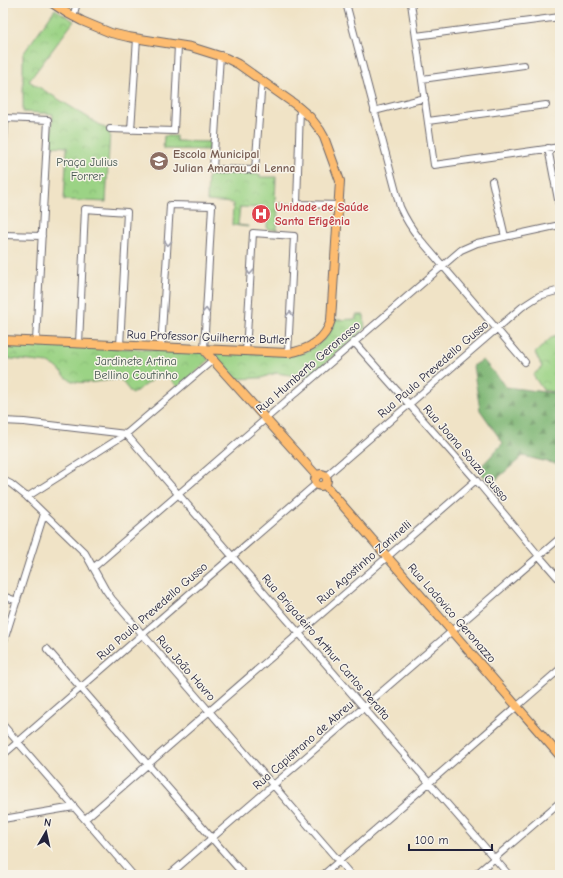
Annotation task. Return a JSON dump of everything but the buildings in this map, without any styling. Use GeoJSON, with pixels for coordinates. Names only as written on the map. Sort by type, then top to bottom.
{"type":"FeatureCollection","features":[{"type":"Feature","properties":{"kind":"main road","name":"Rua Professor Guilherme Butler"},"geometry":{"type":"LineString","coordinates":[[3,340],[288,353],[300,351],[315,344],[324,335],[330,325],[332,314],[340,181],[324,137],[316,123],[300,108],[262,80],[233,61],[220,55],[178,45],[106,32],[73,16],[52,3]]}},
{"type":"Feature","properties":{"kind":"main road"},"geometry":{"type":"LineString","coordinates":[[204,350],[266,418],[317,480],[320,486],[326,485],[328,480],[326,476],[321,474],[317,480]]}},
{"type":"Feature","properties":{"kind":"main road","name":"Rua Lodovico Geronazzo"},"geometry":{"type":"LineString","coordinates":[[326,485],[560,756]]}},
{"type":"Feature","properties":{"kind":"street"},"geometry":{"type":"LineString","coordinates":[[73,16],[77,3]]}},
{"type":"Feature","properties":{"kind":"street"},"geometry":{"type":"LineString","coordinates":[[346,3],[400,207],[409,225],[416,234],[525,362]]}},
{"type":"Feature","properties":{"kind":"street"},"geometry":{"type":"LineString","coordinates":[[411,3],[434,165],[560,147]]}},
{"type":"Feature","properties":{"kind":"street"},"geometry":{"type":"LineString","coordinates":[[416,36],[560,17]]}},
{"type":"Feature","properties":{"kind":"street"},"geometry":{"type":"LineString","coordinates":[[132,130],[137,38]]}},
{"type":"Feature","properties":{"kind":"street"},"geometry":{"type":"LineString","coordinates":[[110,129],[174,131],[178,45]]}},
{"type":"Feature","properties":{"kind":"street"},"geometry":{"type":"LineString","coordinates":[[220,55],[213,168],[255,170],[262,80]]}},
{"type":"Feature","properties":{"kind":"street"},"geometry":{"type":"LineString","coordinates":[[422,80],[524,65]]}},
{"type":"Feature","properties":{"kind":"street"},"geometry":{"type":"LineString","coordinates":[[374,111],[425,98]]}},
{"type":"Feature","properties":{"kind":"street"},"geometry":{"type":"LineString","coordinates":[[428,121],[546,104]]}},
{"type":"Feature","properties":{"kind":"street"},"geometry":{"type":"LineString","coordinates":[[300,108],[296,204],[339,205]]}},
{"type":"Feature","properties":{"kind":"street"},"geometry":{"type":"LineString","coordinates":[[3,163],[5,118],[48,120],[36,341]]}},
{"type":"Feature","properties":{"kind":"street"},"geometry":{"type":"LineString","coordinates":[[548,148],[560,210]]}},
{"type":"Feature","properties":{"kind":"street"},"geometry":{"type":"LineString","coordinates":[[492,181],[505,237]]}},
{"type":"Feature","properties":{"kind":"street"},"geometry":{"type":"LineString","coordinates":[[161,348],[170,204],[212,206],[204,350]]}},
{"type":"Feature","properties":{"kind":"street"},"geometry":{"type":"LineString","coordinates":[[79,344],[85,209],[127,212],[120,346]]}},
{"type":"Feature","properties":{"kind":"street","name":"Rua Humberto Geronasso"},"geometry":{"type":"LineString","coordinates":[[94,568],[460,250],[484,241],[560,225]]}},
{"type":"Feature","properties":{"kind":"street"},"geometry":{"type":"LineString","coordinates":[[246,352],[252,234],[294,236],[288,353]]}},
{"type":"Feature","properties":{"kind":"street"},"geometry":{"type":"LineString","coordinates":[[3,235],[42,236]]}},
{"type":"Feature","properties":{"kind":"street","name":"Rua Paula Prevedello Gusso"},"geometry":{"type":"LineString","coordinates":[[326,476],[531,300],[560,290]]}},
{"type":"Feature","properties":{"kind":"street","name":"Rua Joana Souza Gusso"},"geometry":{"type":"LineString","coordinates":[[354,342],[476,480],[560,580]]}},
{"type":"Feature","properties":{"kind":"street"},"geometry":{"type":"LineString","coordinates":[[27,497],[126,434],[214,360]]}},
{"type":"Feature","properties":{"kind":"street"},"geometry":{"type":"LineString","coordinates":[[3,421],[126,434]]}},
{"type":"Feature","properties":{"kind":"street","name":"Rua Brigadeiro Arthur Carlos Peralta"},"geometry":{"type":"LineString","coordinates":[[126,434],[509,875]]}},
{"type":"Feature","properties":{"kind":"street","name":"Rua João Havro"},"geometry":{"type":"LineString","coordinates":[[3,480],[11,484],[27,497],[85,553],[108,594],[351,875]]}},
{"type":"Feature","properties":{"kind":"street","name":"Rua Paula Prevedello Gusso"},"geometry":{"type":"LineString","coordinates":[[3,755],[233,556],[317,480]]}},
{"type":"Feature","properties":{"kind":"street","name":"Rua Agostinho Zaninelli"},"geometry":{"type":"LineString","coordinates":[[85,819],[476,480]]}},
{"type":"Feature","properties":{"kind":"street"},"geometry":{"type":"LineString","coordinates":[[3,644],[44,514]]}},
{"type":"Feature","properties":{"kind":"street","name":"Rua Capistrano de Abreu"},"geometry":{"type":"LineString","coordinates":[[169,875],[560,538]]}},
{"type":"Feature","properties":{"kind":"street"},"geometry":{"type":"LineString","coordinates":[[3,596],[17,601]]}},
{"type":"Feature","properties":{"kind":"street"},"geometry":{"type":"LineString","coordinates":[[47,648],[244,875]]}},
{"type":"Feature","properties":{"kind":"street"},"geometry":{"type":"LineString","coordinates":[[323,875],[560,669]]}},
{"type":"Feature","properties":{"kind":"street"},"geometry":{"type":"LineString","coordinates":[[3,725],[133,875]]}},
{"type":"Feature","properties":{"kind":"street"},"geometry":{"type":"LineString","coordinates":[[475,875],[560,802]]}},
{"type":"Feature","properties":{"kind":"street"},"geometry":{"type":"LineString","coordinates":[[3,820],[74,806]]}},
{"type":"Feature","properties":{"kind":"green space","name":"Praça Julius Forrer"},"geometry":{"type":"Polygon","coordinates":[[[55,9],[74,21],[29,81],[110,131],[106,202],[64,200],[67,147],[51,146],[53,114],[23,112],[23,54],[55,9]]]}},
{"type":"Feature","properties":{"kind":"green space"},"geometry":{"type":"Polygon","coordinates":[[[164,136],[176,136],[176,141],[210,142],[209,150],[163,149],[164,136]]]}},
{"type":"Feature","properties":{"kind":"green space"},"geometry":{"type":"Polygon","coordinates":[[[208,173],[260,174],[260,177],[276,177],[275,203],[292,204],[292,206],[278,206],[277,230],[267,229],[268,208],[240,207],[238,225],[248,227],[232,225],[233,203],[207,201],[208,173]]]}},
{"type":"Feature","properties":{"kind":"green space"},"geometry":{"type":"Polygon","coordinates":[[[356,315],[364,315],[365,329],[308,378],[277,373],[262,378],[237,379],[214,353],[303,353],[323,340],[330,331],[335,320],[356,319],[356,315]]]}},
{"type":"Feature","properties":{"kind":"green space"},"geometry":{"type":"Polygon","coordinates":[[[560,335],[560,393],[543,390],[533,375],[542,367],[535,353],[553,336],[560,335]]]}},
{"type":"Feature","properties":{"kind":"green space","name":"Jardinete Artina Bellino Coutinho"},"geometry":{"type":"Polygon","coordinates":[[[3,343],[202,352],[209,360],[178,387],[163,372],[132,394],[120,379],[87,383],[74,382],[67,378],[56,366],[48,363],[3,358],[3,343]]]}},
{"type":"Feature","properties":{"kind":"green space"},"geometry":{"type":"Polygon","coordinates":[[[483,360],[506,387],[560,394],[560,465],[523,456],[491,484],[478,470],[503,443],[480,410],[473,366],[483,360]]]}},
{"type":"Feature","properties":{"kind":"place","name":"Escola Municipal Julian Amarau di Lenna"},"geometry":{"type":"Point","coordinates":[159,161]}},
{"type":"Feature","properties":{"kind":"place","name":"Unidade de Saúde Santa Efigênia"},"geometry":{"type":"Point","coordinates":[261,214]}}]}
